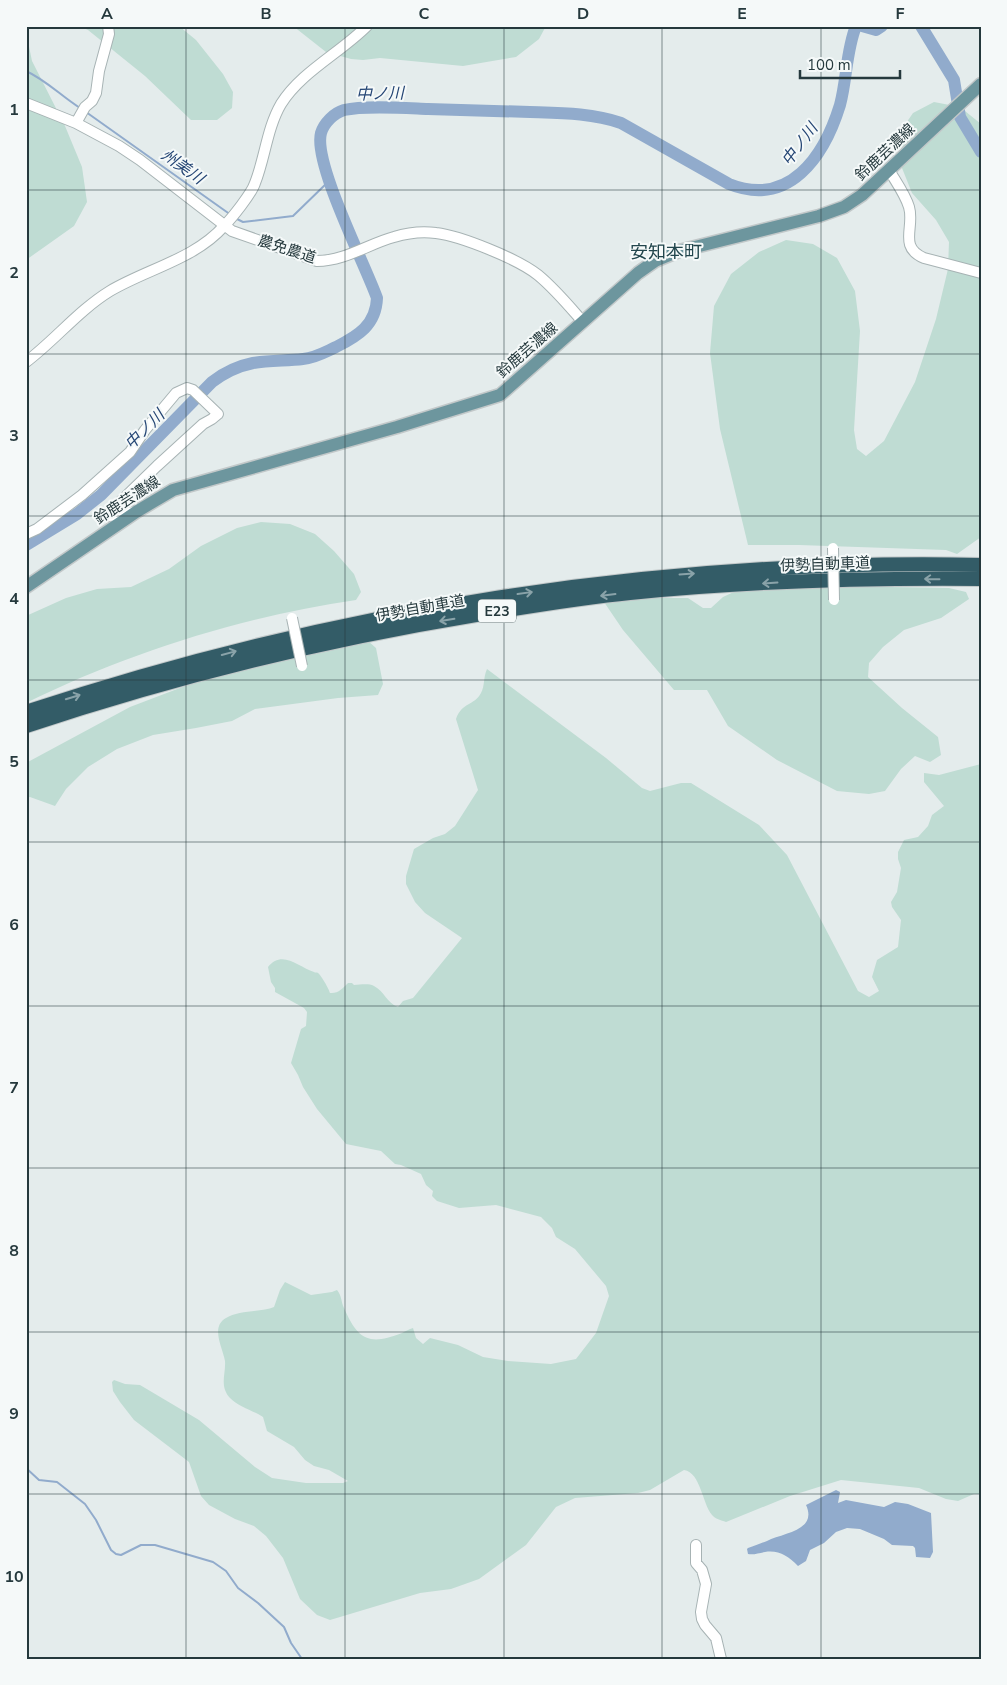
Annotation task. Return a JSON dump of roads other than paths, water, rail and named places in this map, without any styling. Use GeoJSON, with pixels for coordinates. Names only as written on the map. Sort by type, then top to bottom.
{"type":"FeatureCollection","features":[{"type":"Feature","properties":{"kind":"highway","name":"伊勢自動車道"},"geometry":{"type":"LineString","coordinates":[[26,712],[155,672],[268,643],[369,619],[473,600],[569,586],[692,574],[842,565],[981,565]]}},
{"type":"Feature","properties":{"kind":"highway","name":"伊勢自動車道"},"geometry":{"type":"LineString","coordinates":[[26,726],[164,683],[270,656],[388,630],[527,606],[627,593],[684,588],[842,579],[981,579]]}},
{"type":"Feature","properties":{"kind":"main road","name":"鈴鹿芸濃線"},"geometry":{"type":"LineString","coordinates":[[26,587],[136,512],[173,490],[397,427],[500,395],[638,273],[655,261],[679,251],[844,208],[862,195],[981,84]]}},
{"type":"Feature","properties":{"kind":"street"},"geometry":{"type":"LineString","coordinates":[[81,114],[92,102],[96,93],[99,71],[110,34],[108,26]]}},
{"type":"Feature","properties":{"kind":"street"},"geometry":{"type":"LineString","coordinates":[[26,362],[71,321],[110,291],[169,263],[205,243],[227,223],[255,185],[273,124],[280,106],[292,87],[367,26]]}},
{"type":"Feature","properties":{"kind":"street","name":"農免農道"},"geometry":{"type":"LineString","coordinates":[[26,103],[81,114],[98,133],[140,160],[227,223],[232,231],[317,261],[327,261],[348,255],[394,236],[422,232],[456,238],[526,267],[551,286],[583,322]]}},
{"type":"Feature","properties":{"kind":"street"},"geometry":{"type":"LineString","coordinates":[[889,170],[908,205],[911,220],[908,238],[912,249],[924,258],[981,273]]}},
{"type":"Feature","properties":{"kind":"street"},"geometry":{"type":"LineString","coordinates":[[26,534],[37,529],[82,495],[130,452],[145,430],[176,393],[187,388],[193,390],[218,414],[203,424],[157,466],[122,500],[109,516],[136,512]]}},
{"type":"Feature","properties":{"kind":"street"},"geometry":{"type":"LineString","coordinates":[[833,548],[834,600]]}},
{"type":"Feature","properties":{"kind":"street"},"geometry":{"type":"LineString","coordinates":[[292,618],[302,666]]}},
{"type":"Feature","properties":{"kind":"street"},"geometry":{"type":"LineString","coordinates":[[696,1545],[696,1563],[702,1570],[706,1584],[701,1612],[702,1618],[705,1625],[716,1638],[721,1659]]}},
{"type":"Feature","properties":{"kind":"water"},"geometry":{"type":"Polygon","coordinates":[[[836,1490],[840,1492],[838,1503],[846,1500],[884,1507],[895,1502],[908,1504],[931,1513],[933,1552],[930,1558],[916,1557],[913,1546],[892,1545],[884,1539],[860,1529],[847,1528],[836,1532],[824,1543],[810,1550],[806,1561],[798,1566],[779,1553],[748,1554],[748,1548],[803,1526],[808,1514],[806,1505],[836,1490]]]}},
{"type":"Feature","properties":{"kind":"waterway","name":"中ノ川"},"geometry":{"type":"LineString","coordinates":[[26,545],[77,514],[101,495],[212,382],[222,375],[253,363],[303,359],[316,356],[352,339],[369,322],[373,316],[377,298],[332,189],[321,147],[322,129],[337,113],[353,108],[385,107],[576,114],[599,117],[621,123],[729,184],[750,190],[769,189],[786,183],[801,173],[814,159],[824,143],[840,105],[850,45],[856,26]]}},
{"type":"Feature","properties":{"kind":"waterway","name":"中ノ川"},"geometry":{"type":"LineString","coordinates":[[862,26],[876,30],[882,26]]}},
{"type":"Feature","properties":{"kind":"waterway","name":"中ノ川"},"geometry":{"type":"LineString","coordinates":[[871,26],[876,30]]}},
{"type":"Feature","properties":{"kind":"waterway","name":"中ノ川"},"geometry":{"type":"LineString","coordinates":[[921,26],[954,80],[960,117],[981,152]]}},
{"type":"Feature","properties":{"kind":"waterway","name":"州美川"},"geometry":{"type":"LineString","coordinates":[[26,71],[80,108]]}},
{"type":"Feature","properties":{"kind":"waterway","name":"州美川"},"geometry":{"type":"LineString","coordinates":[[86,112],[231,215]]}},
{"type":"Feature","properties":{"kind":"waterway","name":"州美川"},"geometry":{"type":"LineString","coordinates":[[237,219],[243,222],[293,216],[329,181]]}},
{"type":"Feature","properties":{"kind":"waterway"},"geometry":{"type":"LineString","coordinates":[[26,1468],[39,1480],[57,1482],[85,1504],[96,1520],[111,1550],[116,1554],[121,1555],[141,1545],[155,1545],[213,1562],[226,1571],[238,1588],[284,1627],[291,1643],[302,1659]]}},
{"type":"Feature","properties":{"kind":"district","name":"安知本町"},"geometry":{"type":"Point","coordinates":[666,252]}}]}
